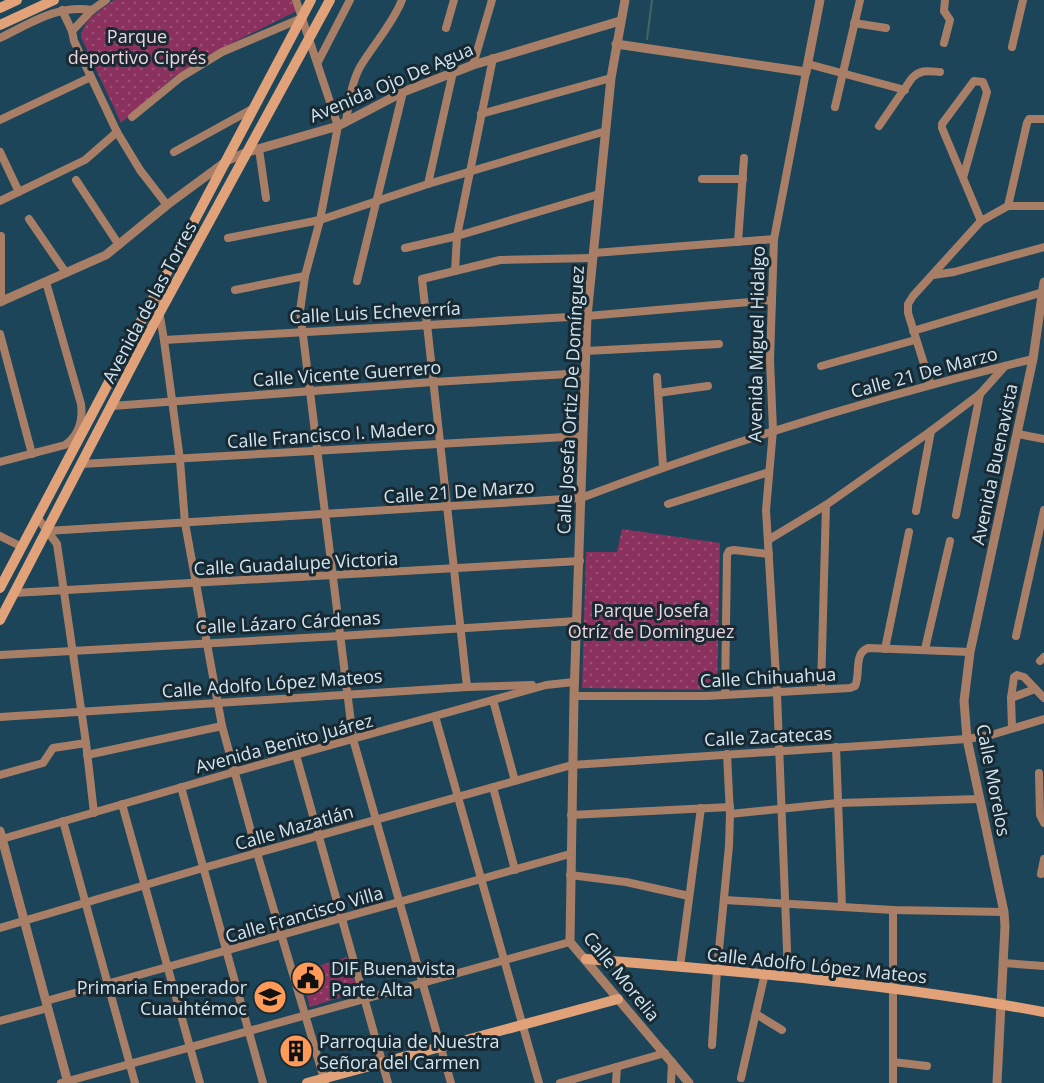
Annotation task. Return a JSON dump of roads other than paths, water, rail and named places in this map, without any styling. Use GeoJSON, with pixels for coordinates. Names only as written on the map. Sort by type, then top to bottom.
{"type":"FeatureCollection","features":[{"type":"Feature","properties":{"kind":"main road"},"geometry":{"type":"LineString","coordinates":[[0,8],[17,0]]}},
{"type":"Feature","properties":{"kind":"main road"},"geometry":{"type":"LineString","coordinates":[[0,25],[54,0]]}},
{"type":"Feature","properties":{"kind":"main road","name":"Avenida de las Torres"},"geometry":{"type":"LineString","coordinates":[[0,588],[311,0]]}},
{"type":"Feature","properties":{"kind":"main road","name":"Avenida de las Torres"},"geometry":{"type":"LineString","coordinates":[[0,620],[160,312],[254,150],[330,0]]}},
{"type":"Feature","properties":{"kind":"main road","name":"Calle Adolfo López Mateos"},"geometry":{"type":"LineString","coordinates":[[586,959],[788,975],[894,988],[1044,1012]]}},
{"type":"Feature","properties":{"kind":"main road"},"geometry":{"type":"LineString","coordinates":[[307,1083],[325,1081],[382,1062],[618,999]]}},
{"type":"Feature","properties":{"kind":"street"},"geometry":{"type":"LineString","coordinates":[[72,31],[92,10],[106,0]]}},
{"type":"Feature","properties":{"kind":"street"},"geometry":{"type":"LineString","coordinates":[[296,0],[342,124]]}},
{"type":"Feature","properties":{"kind":"street"},"geometry":{"type":"LineString","coordinates":[[318,62],[350,0]]}},
{"type":"Feature","properties":{"kind":"street"},"geometry":{"type":"LineString","coordinates":[[402,0],[359,69],[350,94],[305,276],[300,302],[301,331],[353,740],[451,1083]]}},
{"type":"Feature","properties":{"kind":"street"},"geometry":{"type":"LineString","coordinates":[[446,28],[454,0]]}},
{"type":"Feature","properties":{"kind":"street"},"geometry":{"type":"LineString","coordinates":[[474,65],[492,0]]}},
{"type":"Feature","properties":{"kind":"street","name":"Calle Josefa Ortiz De Domínguez"},"geometry":{"type":"LineString","coordinates":[[573,696],[587,315],[611,78],[625,0]]}},
{"type":"Feature","properties":{"kind":"street","name":"Avenida Miguel Hidalgo"},"geometry":{"type":"LineString","coordinates":[[788,975],[777,693],[766,510],[773,430],[770,360],[774,239],[820,0]]}},
{"type":"Feature","properties":{"kind":"street"},"geometry":{"type":"LineString","coordinates":[[835,107],[860,0]]}},
{"type":"Feature","properties":{"kind":"street"},"geometry":{"type":"LineString","coordinates":[[944,43],[950,20],[944,11],[945,0]]}},
{"type":"Feature","properties":{"kind":"street"},"geometry":{"type":"LineString","coordinates":[[1012,47],[1023,0]]}},
{"type":"Feature","properties":{"kind":"street"},"geometry":{"type":"LineString","coordinates":[[0,38],[62,10],[78,8],[92,10]]}},
{"type":"Feature","properties":{"kind":"street"},"geometry":{"type":"LineString","coordinates":[[62,10],[74,41],[117,132],[140,170],[166,205]]}},
{"type":"Feature","properties":{"kind":"street"},"geometry":{"type":"LineString","coordinates":[[132,117],[189,72],[222,52],[302,18]]}},
{"type":"Feature","properties":{"kind":"street","name":"Avenida Ojo De Agua"},"geometry":{"type":"LineString","coordinates":[[0,302],[93,262],[119,245],[166,205],[228,160],[342,124],[403,93],[453,72],[620,21]]}},
{"type":"Feature","properties":{"kind":"street"},"geometry":{"type":"LineString","coordinates":[[854,23],[886,28]]}},
{"type":"Feature","properties":{"kind":"street"},"geometry":{"type":"LineString","coordinates":[[616,44],[843,73],[904,90]]}},
{"type":"Feature","properties":{"kind":"street"},"geometry":{"type":"LineString","coordinates":[[455,271],[457,236],[468,173],[493,58]]}},
{"type":"Feature","properties":{"kind":"street"},"geometry":{"type":"LineString","coordinates":[[879,126],[918,72],[924,70],[940,72]]}},
{"type":"Feature","properties":{"kind":"street"},"geometry":{"type":"LineString","coordinates":[[429,184],[453,72]]}},
{"type":"Feature","properties":{"kind":"street"},"geometry":{"type":"LineString","coordinates":[[0,120],[91,77]]}},
{"type":"Feature","properties":{"kind":"street"},"geometry":{"type":"LineString","coordinates":[[481,114],[611,78]]}},
{"type":"Feature","properties":{"kind":"street"},"geometry":{"type":"LineString","coordinates":[[963,178],[987,92],[983,82],[978,80],[974,81],[942,124],[942,128],[981,221]]}},
{"type":"Feature","properties":{"kind":"street"},"geometry":{"type":"LineString","coordinates":[[357,281],[403,93]]}},
{"type":"Feature","properties":{"kind":"street"},"geometry":{"type":"LineString","coordinates":[[174,152],[256,107]]}},
{"type":"Feature","properties":{"kind":"street"},"geometry":{"type":"LineString","coordinates":[[1008,206],[1027,123],[1033,118],[1044,119]]}},
{"type":"Feature","properties":{"kind":"street"},"geometry":{"type":"LineString","coordinates":[[228,238],[320,220],[429,184],[606,131]]}},
{"type":"Feature","properties":{"kind":"street"},"geometry":{"type":"LineString","coordinates":[[0,201],[85,160],[117,132]]}},
{"type":"Feature","properties":{"kind":"street"},"geometry":{"type":"LineString","coordinates":[[254,150],[266,198]]}},
{"type":"Feature","properties":{"kind":"street"},"geometry":{"type":"LineString","coordinates":[[0,152],[19,192]]}},
{"type":"Feature","properties":{"kind":"street"},"geometry":{"type":"LineString","coordinates":[[738,242],[744,158]]}},
{"type":"Feature","properties":{"kind":"street"},"geometry":{"type":"LineString","coordinates":[[702,179],[743,178]]}},
{"type":"Feature","properties":{"kind":"street"},"geometry":{"type":"LineString","coordinates":[[76,180],[119,245]]}},
{"type":"Feature","properties":{"kind":"street"},"geometry":{"type":"LineString","coordinates":[[405,248],[457,236],[599,194]]}},
{"type":"Feature","properties":{"kind":"street"},"geometry":{"type":"LineString","coordinates":[[930,384],[908,314],[908,304],[913,296],[981,221],[1008,206],[1044,206]]}},
{"type":"Feature","properties":{"kind":"street"},"geometry":{"type":"LineString","coordinates":[[29,219],[66,273]]}},
{"type":"Feature","properties":{"kind":"street"},"geometry":{"type":"LineString","coordinates":[[0,302],[1,236]]}},
{"type":"Feature","properties":{"kind":"street"},"geometry":{"type":"LineString","coordinates":[[467,687],[422,279],[500,260],[594,255],[774,239]]}},
{"type":"Feature","properties":{"kind":"street"},"geometry":{"type":"LineString","coordinates":[[933,275],[954,272],[1044,247]]}},
{"type":"Feature","properties":{"kind":"street"},"geometry":{"type":"LineString","coordinates":[[235,290],[305,276]]}},
{"type":"Feature","properties":{"kind":"street"},"geometry":{"type":"LineString","coordinates":[[0,462],[64,445],[71,441],[80,424],[81,404],[46,282]]}},
{"type":"Feature","properties":{"kind":"street"},"geometry":{"type":"LineString","coordinates":[[913,331],[1043,287]]}},
{"type":"Feature","properties":{"kind":"street","name":"Avenida Buenavista"},"geometry":{"type":"LineString","coordinates":[[970,652],[1033,359],[1043,287]]}},
{"type":"Feature","properties":{"kind":"street"},"geometry":{"type":"LineString","coordinates":[[156,293],[173,402],[185,523],[222,726],[325,1081]]}},
{"type":"Feature","properties":{"kind":"street","name":"Calle Luis Echeverría"},"geometry":{"type":"LineString","coordinates":[[164,340],[587,315],[772,300]]}},
{"type":"Feature","properties":{"kind":"street"},"geometry":{"type":"LineString","coordinates":[[0,334],[32,454]]}},
{"type":"Feature","properties":{"kind":"street"},"geometry":{"type":"LineString","coordinates":[[821,366],[915,340]]}},
{"type":"Feature","properties":{"kind":"street"},"geometry":{"type":"LineString","coordinates":[[586,351],[719,344]]}},
{"type":"Feature","properties":{"kind":"street","name":"Calle 21 De Marzo"},"geometry":{"type":"LineString","coordinates":[[47,531],[581,498],[663,467],[773,430],[930,384],[1033,359]]}},
{"type":"Feature","properties":{"kind":"street"},"geometry":{"type":"LineString","coordinates":[[768,540],[826,505],[931,431],[980,394],[1006,365]]}},
{"type":"Feature","properties":{"kind":"street","name":"Calle Vicente Guerrero"},"geometry":{"type":"LineString","coordinates":[[112,406],[585,373]]}},
{"type":"Feature","properties":{"kind":"street"},"geometry":{"type":"LineString","coordinates":[[657,377],[663,467]]}},
{"type":"Feature","properties":{"kind":"street"},"geometry":{"type":"LineString","coordinates":[[658,393],[708,386]]}},
{"type":"Feature","properties":{"kind":"street"},"geometry":{"type":"LineString","coordinates":[[956,515],[980,394]]}},
{"type":"Feature","properties":{"kind":"street"},"geometry":{"type":"LineString","coordinates":[[916,511],[931,431]]}},
{"type":"Feature","properties":{"kind":"street"},"geometry":{"type":"LineString","coordinates":[[1018,434],[1044,439]]}},
{"type":"Feature","properties":{"kind":"street","name":"Calle Francisco I. Madero"},"geometry":{"type":"LineString","coordinates":[[81,464],[583,436]]}},
{"type":"Feature","properties":{"kind":"street"},"geometry":{"type":"LineString","coordinates":[[668,504],[769,472]]}},
{"type":"Feature","properties":{"kind":"street"},"geometry":{"type":"LineString","coordinates":[[821,689],[826,505]]}},
{"type":"Feature","properties":{"kind":"street"},"geometry":{"type":"LineString","coordinates":[[1016,636],[1044,510]]}},
{"type":"Feature","properties":{"kind":"street"},"geometry":{"type":"LineString","coordinates":[[37,517],[57,544],[94,813]]}},
{"type":"Feature","properties":{"kind":"street"},"geometry":{"type":"LineString","coordinates":[[885,649],[909,532]]}},
{"type":"Feature","properties":{"kind":"street"},"geometry":{"type":"LineString","coordinates":[[0,536],[22,547]]}},
{"type":"Feature","properties":{"kind":"street"},"geometry":{"type":"LineString","coordinates":[[925,649],[951,541]]}},
{"type":"Feature","properties":{"kind":"street"},"geometry":{"type":"LineString","coordinates":[[725,695],[727,555],[729,551],[769,554]]}},
{"type":"Feature","properties":{"kind":"street","name":"Calle Guadalupe Victoria"},"geometry":{"type":"LineString","coordinates":[[14,593],[579,561]]}},
{"type":"Feature","properties":{"kind":"street","name":"Calle Lázaro Cárdenas"},"geometry":{"type":"LineString","coordinates":[[0,654],[577,621]]}},
{"type":"Feature","properties":{"kind":"street","name":"Calle Chihuahua"},"geometry":{"type":"LineString","coordinates":[[573,696],[725,695],[850,688],[855,686],[858,680],[860,655],[863,650],[925,649],[970,652]]}},
{"type":"Feature","properties":{"kind":"street","name":"Calle Morelos"},"geometry":{"type":"LineString","coordinates":[[970,652],[964,701],[967,739],[1004,912],[997,1083]]}},
{"type":"Feature","properties":{"kind":"street"},"geometry":{"type":"LineString","coordinates":[[1012,729],[1012,682],[1017,675],[1023,677],[1044,698]]}},
{"type":"Feature","properties":{"kind":"street","name":"Avenida Benito Juárez"},"geometry":{"type":"LineString","coordinates":[[1,835],[94,813],[546,685],[574,682]]}},
{"type":"Feature","properties":{"kind":"street","name":"Calle Adolfo López Mateos"},"geometry":{"type":"LineString","coordinates":[[0,717],[467,687],[546,685]]}},
{"type":"Feature","properties":{"kind":"street"},"geometry":{"type":"LineString","coordinates":[[1011,698],[1035,689]]}},
{"type":"Feature","properties":{"kind":"street","name":"Calle Morelia"},"geometry":{"type":"LineString","coordinates":[[573,696],[570,942],[689,1083]]}},
{"type":"Feature","properties":{"kind":"street"},"geometry":{"type":"LineString","coordinates":[[493,700],[516,781]]}},
{"type":"Feature","properties":{"kind":"street"},"geometry":{"type":"LineString","coordinates":[[435,716],[539,1083]]}},
{"type":"Feature","properties":{"kind":"street","name":"Calle Zacatecas"},"geometry":{"type":"LineString","coordinates":[[572,765],[967,739],[1044,719]]}},
{"type":"Feature","properties":{"kind":"street"},"geometry":{"type":"LineString","coordinates":[[87,755],[222,726]]}},
{"type":"Feature","properties":{"kind":"street"},"geometry":{"type":"LineString","coordinates":[[0,775],[43,763],[53,748],[86,743]]}},
{"type":"Feature","properties":{"kind":"street"},"geometry":{"type":"LineString","coordinates":[[836,747],[842,908]]}},
{"type":"Feature","properties":{"kind":"street"},"geometry":{"type":"LineString","coordinates":[[712,1045],[730,810],[727,753]]}},
{"type":"Feature","properties":{"kind":"street"},"geometry":{"type":"LineString","coordinates":[[296,755],[388,1083]]}},
{"type":"Feature","properties":{"kind":"street","name":"Calle Mazatlán"},"geometry":{"type":"LineString","coordinates":[[0,928],[203,868],[572,765]]}},
{"type":"Feature","properties":{"kind":"street"},"geometry":{"type":"LineString","coordinates":[[1039,773],[1040,815],[1044,824]]}},
{"type":"Feature","properties":{"kind":"street"},"geometry":{"type":"LineString","coordinates":[[181,787],[263,1083]]}},
{"type":"Feature","properties":{"kind":"street"},"geometry":{"type":"LineString","coordinates":[[493,787],[515,870]]}},
{"type":"Feature","properties":{"kind":"street"},"geometry":{"type":"LineString","coordinates":[[571,815],[701,808],[781,809],[838,803],[980,799]]}},
{"type":"Feature","properties":{"kind":"street"},"geometry":{"type":"LineString","coordinates":[[122,804],[200,1083]]}},
{"type":"Feature","properties":{"kind":"street"},"geometry":{"type":"LineString","coordinates":[[680,967],[701,808]]}},
{"type":"Feature","properties":{"kind":"street"},"geometry":{"type":"LineString","coordinates":[[63,821],[135,1083]]}},
{"type":"Feature","properties":{"kind":"street"},"geometry":{"type":"LineString","coordinates":[[1,835],[5,865],[25,921],[66,1082],[570,942]]}},
{"type":"Feature","properties":{"kind":"street","name":"Calle Francisco Villa"},"geometry":{"type":"LineString","coordinates":[[0,1021],[108,984],[570,854]]}},
{"type":"Feature","properties":{"kind":"street"},"geometry":{"type":"LineString","coordinates":[[1041,874],[1044,859]]}},
{"type":"Feature","properties":{"kind":"street"},"geometry":{"type":"LineString","coordinates":[[570,875],[626,882],[688,896]]}},
{"type":"Feature","properties":{"kind":"street"},"geometry":{"type":"LineString","coordinates":[[724,900],[842,908],[1004,912]]}},
{"type":"Feature","properties":{"kind":"street"},"geometry":{"type":"LineString","coordinates":[[893,910],[893,1083]]}},
{"type":"Feature","properties":{"kind":"street"},"geometry":{"type":"LineString","coordinates":[[1003,963],[1044,966]]}},
{"type":"Feature","properties":{"kind":"street"},"geometry":{"type":"LineString","coordinates":[[741,1078],[765,973]]}},
{"type":"Feature","properties":{"kind":"street"},"geometry":{"type":"LineString","coordinates":[[756,1014],[782,1030]]}},
{"type":"Feature","properties":{"kind":"street"},"geometry":{"type":"LineString","coordinates":[[560,1083],[665,1053]]}},
{"type":"Feature","properties":{"kind":"street"},"geometry":{"type":"LineString","coordinates":[[671,1083],[672,1062]]}},
{"type":"Feature","properties":{"kind":"street"},"geometry":{"type":"LineString","coordinates":[[893,1062],[927,1066]]}},
{"type":"Feature","properties":{"kind":"street"},"geometry":{"type":"LineString","coordinates":[[616,1083],[617,1067]]}},
{"type":"Feature","properties":{"kind":"waterway"},"geometry":{"type":"LineString","coordinates":[[647,39],[652,0]]}},
{"type":"Feature","properties":{"kind":"place","name":"DIF Buenavista Parte Alta"},"geometry":{"type":"Point","coordinates":[308,978]}},
{"type":"Feature","properties":{"kind":"place","name":"Primaria Emperador Cuauhtémoc"},"geometry":{"type":"Point","coordinates":[270,997]}},
{"type":"Feature","properties":{"kind":"place","name":"Parroquia de Nuestra Señora del Carmen"},"geometry":{"type":"Point","coordinates":[296,1051]}},
{"type":"Feature","properties":{"kind":"park label","name":"Parque deportivo Ciprés"},"geometry":{"type":"Point","coordinates":[137,46]}},
{"type":"Feature","properties":{"kind":"park label","name":"Parque Josefa Otríz de Dominguez"},"geometry":{"type":"Point","coordinates":[651,620]}}]}
